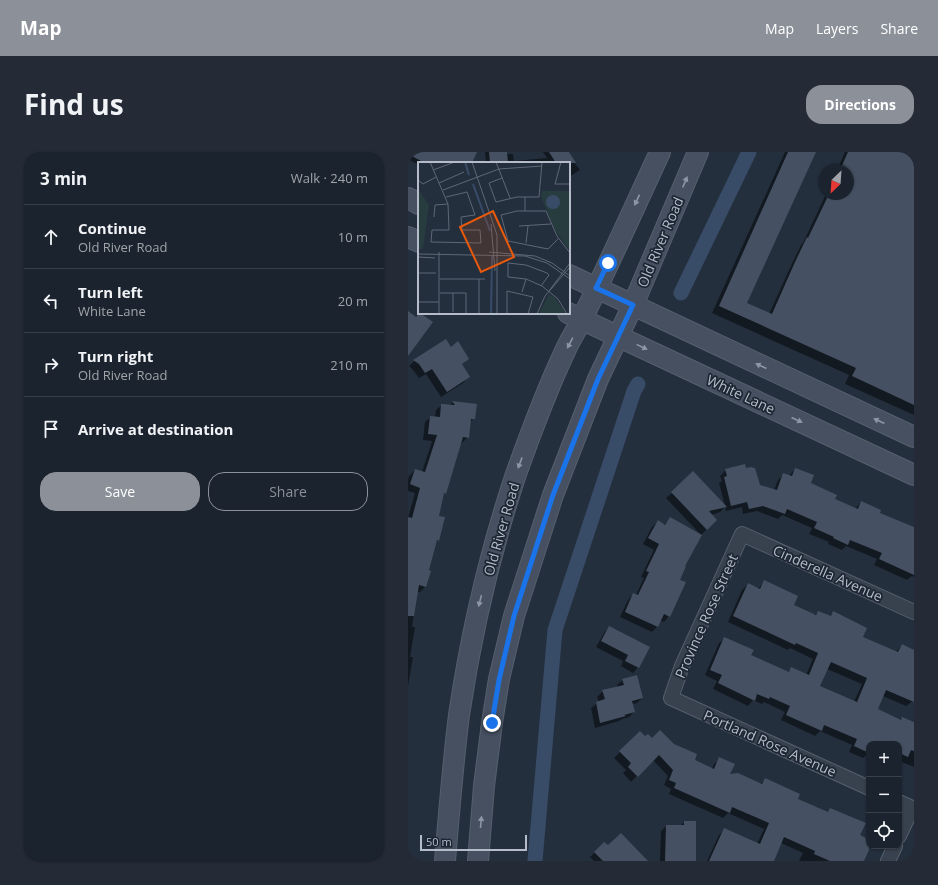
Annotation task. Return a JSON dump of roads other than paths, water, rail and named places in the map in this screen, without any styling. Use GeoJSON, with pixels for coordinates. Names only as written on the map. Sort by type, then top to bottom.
{"type":"FeatureCollection","features":[{"type":"Feature","properties":{"kind":"main road","name":"Old River Road"},"geometry":{"type":"LineString","coordinates":[[445,861],[459,717],[466,672],[483,591],[496,539],[516,474],[540,410],[567,348],[575,316],[596,288],[660,152]]}},
{"type":"Feature","properties":{"kind":"main road","name":"Old River Road"},"geometry":{"type":"LineString","coordinates":[[478,861],[484,786],[492,723],[499,680],[514,616],[553,495],[598,379],[633,305],[698,152]]}},
{"type":"Feature","properties":{"kind":"main road"},"geometry":{"type":"LineString","coordinates":[[408,198],[418,203]]}},
{"type":"Feature","properties":{"kind":"main road"},"geometry":{"type":"LineString","coordinates":[[408,237],[418,242]]}},
{"type":"Feature","properties":{"kind":"main road"},"geometry":{"type":"LineString","coordinates":[[570,275],[914,438]]}},
{"type":"Feature","properties":{"kind":"main road","name":"White Lane"},"geometry":{"type":"LineString","coordinates":[[575,316],[912,473]]}},
{"type":"Feature","properties":{"kind":"street","name":"Cinderella Avenue"},"geometry":{"type":"LineString","coordinates":[[742,534],[914,612]]}},
{"type":"Feature","properties":{"kind":"street","name":"Province Rose Street"},"geometry":{"type":"LineString","coordinates":[[671,698],[682,666],[742,534]]}},
{"type":"Feature","properties":{"kind":"street","name":"Portland Rose Avenue"},"geometry":{"type":"LineString","coordinates":[[671,698],[866,787]]}},
{"type":"Feature","properties":{"kind":"street"},"geometry":{"type":"LineString","coordinates":[[902,803],[912,808],[902,830]]}},
{"type":"Feature","properties":{"kind":"street"},"geometry":{"type":"LineString","coordinates":[[888,861],[894,849]]}},
{"type":"Feature","properties":{"kind":"waterway"},"geometry":{"type":"LineString","coordinates":[[681,293],[749,152]]}},
{"type":"Feature","properties":{"kind":"waterway"},"geometry":{"type":"LineString","coordinates":[[535,861],[555,630],[634,391],[638,384]]}}]}
